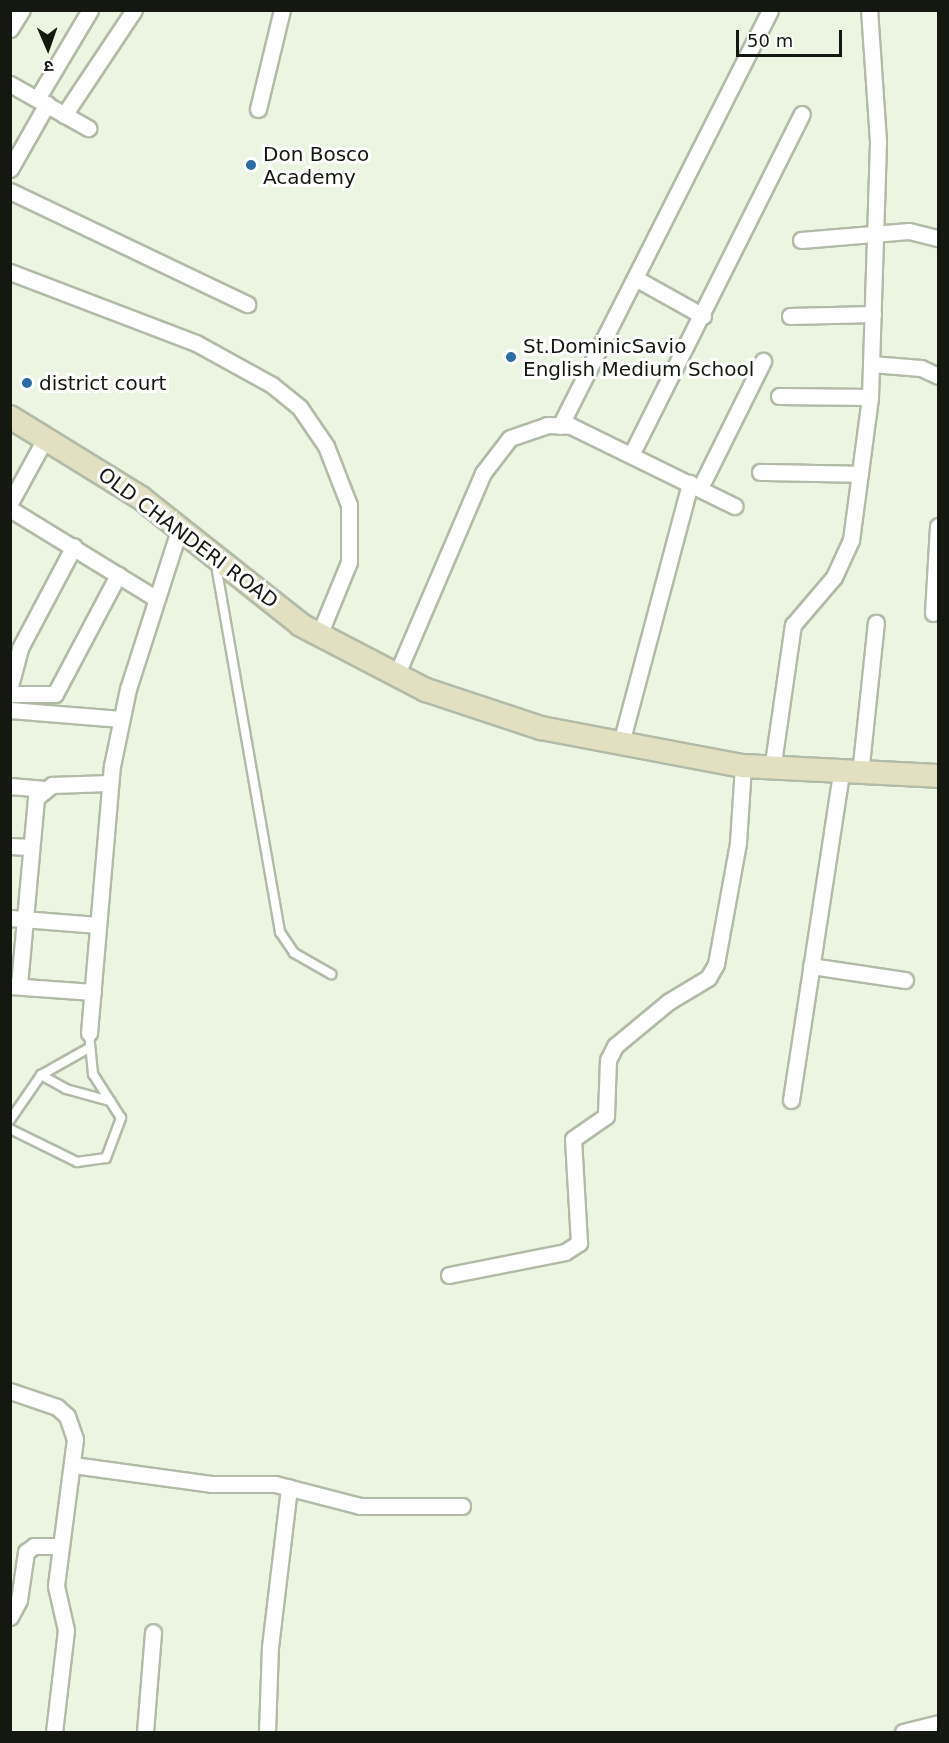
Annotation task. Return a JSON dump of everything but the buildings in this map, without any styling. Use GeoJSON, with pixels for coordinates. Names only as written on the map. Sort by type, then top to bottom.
{"type":"FeatureCollection","features":[{"type":"Feature","properties":{"kind":"street"},"geometry":{"type":"LineString","coordinates":[[10,29],[22,10]]}},
{"type":"Feature","properties":{"kind":"street"},"geometry":{"type":"LineString","coordinates":[[10,169],[90,10]]}},
{"type":"Feature","properties":{"kind":"street"},"geometry":{"type":"LineString","coordinates":[[64,115],[134,10]]}},
{"type":"Feature","properties":{"kind":"street"},"geometry":{"type":"LineString","coordinates":[[258,109],[282,10]]}},
{"type":"Feature","properties":{"kind":"street"},"geometry":{"type":"LineString","coordinates":[[560,426],[770,10]]}},
{"type":"Feature","properties":{"kind":"street"},"geometry":{"type":"LineString","coordinates":[[772,770],[793,625],[844,559],[860,474],[870,397],[876,234],[876,94],[868,10]]}},
{"type":"Feature","properties":{"kind":"street"},"geometry":{"type":"LineString","coordinates":[[10,84],[88,128]]}},
{"type":"Feature","properties":{"kind":"street"},"geometry":{"type":"LineString","coordinates":[[633,453],[802,114]]}},
{"type":"Feature","properties":{"kind":"street"},"geometry":{"type":"LineString","coordinates":[[10,191],[247,304]]}},
{"type":"Feature","properties":{"kind":"street"},"geometry":{"type":"LineString","coordinates":[[801,240],[909,231],[939,238]]}},
{"type":"Feature","properties":{"kind":"street"},"geometry":{"type":"LineString","coordinates":[[10,272],[196,343],[272,385],[300,408],[326,446],[349,505],[349,562],[310,630]]}},
{"type":"Feature","properties":{"kind":"street"},"geometry":{"type":"LineString","coordinates":[[635,278],[703,316]]}},
{"type":"Feature","properties":{"kind":"street"},"geometry":{"type":"LineString","coordinates":[[790,316],[873,315]]}},
{"type":"Feature","properties":{"kind":"street"},"geometry":{"type":"LineString","coordinates":[[621,743],[695,486],[763,360]]}},
{"type":"Feature","properties":{"kind":"street"},"geometry":{"type":"LineString","coordinates":[[871,364],[921,368],[939,376]]}},
{"type":"Feature","properties":{"kind":"street"},"geometry":{"type":"LineString","coordinates":[[779,396],[870,397]]}},
{"type":"Feature","properties":{"kind":"street","name":"OLD CHANDERI ROAD"},"geometry":{"type":"LineString","coordinates":[[10,417],[46,437],[180,527],[310,630],[396,676],[483,712],[621,743],[743,766],[772,770],[850,774],[939,776]]}},
{"type":"Feature","properties":{"kind":"street"},"geometry":{"type":"LineString","coordinates":[[396,676],[494,454],[528,429],[560,426],[633,453],[734,506]]}},
{"type":"Feature","properties":{"kind":"street"},"geometry":{"type":"LineString","coordinates":[[10,503],[46,437]]}},
{"type":"Feature","properties":{"kind":"street"},"geometry":{"type":"LineString","coordinates":[[760,472],[860,474]]}},
{"type":"Feature","properties":{"kind":"street"},"geometry":{"type":"LineString","coordinates":[[10,509],[74,546],[155,598]]}},
{"type":"Feature","properties":{"kind":"street"},"geometry":{"type":"LineString","coordinates":[[933,613],[939,526]]}},
{"type":"Feature","properties":{"kind":"street"},"geometry":{"type":"LineString","coordinates":[[88,1033],[110,783],[121,719],[155,598],[180,527]]}},
{"type":"Feature","properties":{"kind":"street"},"geometry":{"type":"LineString","coordinates":[[10,686],[17,640],[74,546]]}},
{"type":"Feature","properties":{"kind":"street"},"geometry":{"type":"LineString","coordinates":[[10,694],[55,694],[118,575]]}},
{"type":"Feature","properties":{"kind":"street"},"geometry":{"type":"LineString","coordinates":[[790,1100],[811,966],[850,774],[876,623]]}},
{"type":"Feature","properties":{"kind":"street"},"geometry":{"type":"LineString","coordinates":[[10,710],[121,719]]}},
{"type":"Feature","properties":{"kind":"street"},"geometry":{"type":"LineString","coordinates":[[449,1275],[574,1248],[580,1234],[573,1139],[606,1116],[608,1060],[615,1046],[668,1002],[708,978],[716,964],[738,843],[743,766]]}},
{"type":"Feature","properties":{"kind":"street"},"geometry":{"type":"LineString","coordinates":[[10,786],[42,789],[110,783]]}},
{"type":"Feature","properties":{"kind":"street"},"geometry":{"type":"LineString","coordinates":[[42,789],[36,798],[18,919],[15,986],[93,992]]}},
{"type":"Feature","properties":{"kind":"street"},"geometry":{"type":"LineString","coordinates":[[10,846],[30,847]]}},
{"type":"Feature","properties":{"kind":"street"},"geometry":{"type":"LineString","coordinates":[[18,919],[98,926]]}},
{"type":"Feature","properties":{"kind":"street"},"geometry":{"type":"LineString","coordinates":[[811,966],[906,980]]}},
{"type":"Feature","properties":{"kind":"street"},"geometry":{"type":"LineString","coordinates":[[10,1391],[67,1416],[75,1439],[61,1545],[57,1599],[66,1630],[54,1732]]}},
{"type":"Feature","properties":{"kind":"street"},"geometry":{"type":"LineString","coordinates":[[73,1465],[211,1484],[289,1487],[360,1506],[462,1506]]}},
{"type":"Feature","properties":{"kind":"street"},"geometry":{"type":"LineString","coordinates":[[267,1732],[270,1647],[289,1487]]}},
{"type":"Feature","properties":{"kind":"street"},"geometry":{"type":"LineString","coordinates":[[10,1617],[19,1600],[26,1552],[34,1545],[61,1545]]}},
{"type":"Feature","properties":{"kind":"street"},"geometry":{"type":"LineString","coordinates":[[145,1732],[153,1632]]}},
{"type":"Feature","properties":{"kind":"street"},"geometry":{"type":"LineString","coordinates":[[903,1732],[939,1723]]}},
{"type":"Feature","properties":{"kind":"lane"},"geometry":{"type":"LineString","coordinates":[[215,555],[280,932],[294,952],[331,974]]}},
{"type":"Feature","properties":{"kind":"lane"},"geometry":{"type":"LineString","coordinates":[[10,1129],[77,1162],[99,1162],[120,1128],[121,1118],[93,1074],[87,1049],[88,1033]]}},
{"type":"Feature","properties":{"kind":"lane"},"geometry":{"type":"LineString","coordinates":[[10,1120],[41,1075],[87,1049]]}},
{"type":"Feature","properties":{"kind":"lane"},"geometry":{"type":"LineString","coordinates":[[41,1075],[66,1089],[110,1101]]}},
{"type":"Feature","properties":{"kind":"place","name":"Don Bosco Academy"},"geometry":{"type":"Point","coordinates":[251,165]}},
{"type":"Feature","properties":{"kind":"place","name":"St.DominicSavio English Medium School"},"geometry":{"type":"Point","coordinates":[511,357]}},
{"type":"Feature","properties":{"kind":"place","name":"district court"},"geometry":{"type":"Point","coordinates":[27,383]}}]}
